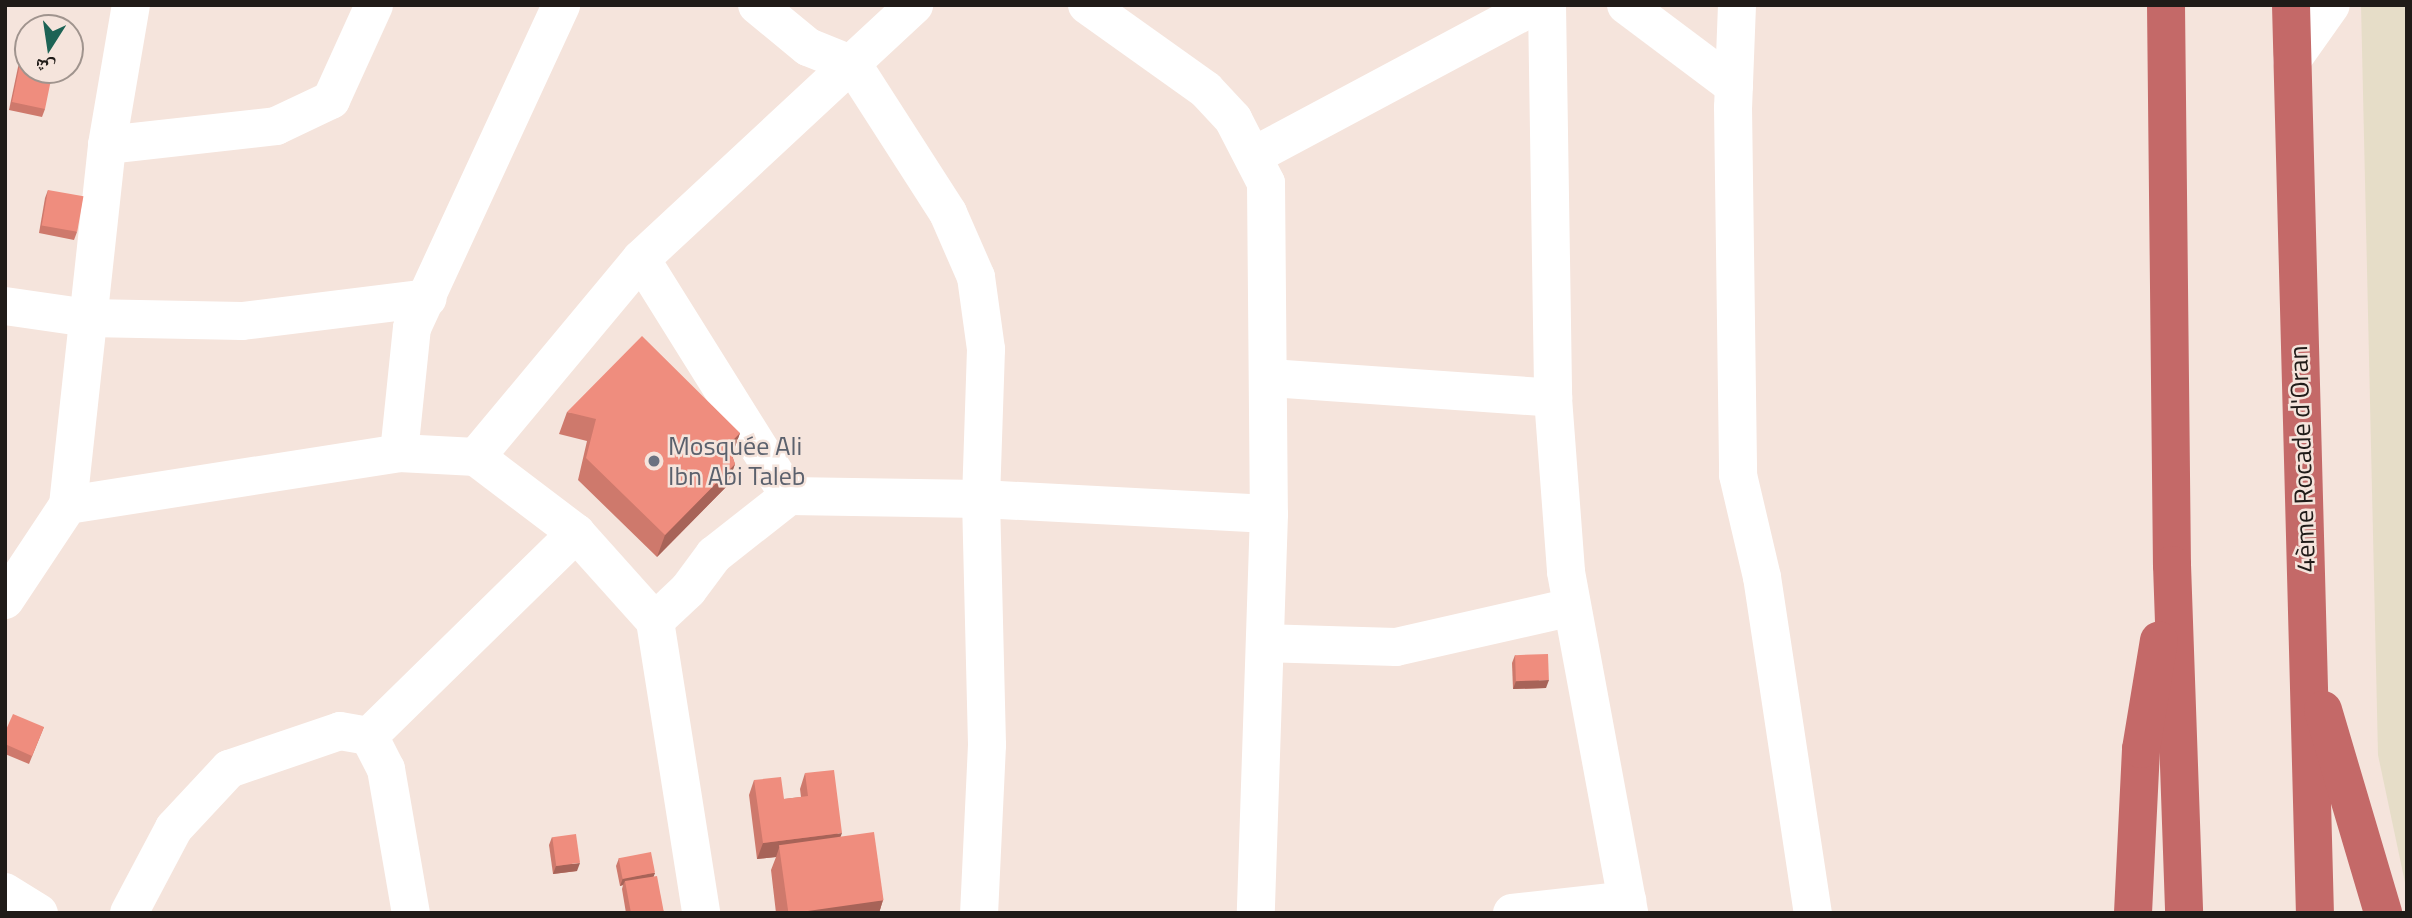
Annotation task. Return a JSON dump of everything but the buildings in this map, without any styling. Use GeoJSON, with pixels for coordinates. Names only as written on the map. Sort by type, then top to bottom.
{"type":"FeatureCollection","features":[{"type":"Feature","properties":{"kind":"highway"},"geometry":{"type":"LineString","coordinates":[[2166,5],[2172,565],[2184,913]]}},
{"type":"Feature","properties":{"kind":"highway","name":"4ème Rocade d'Oran"},"geometry":{"type":"LineString","coordinates":[[2291,5],[2315,913]]}},
{"type":"Feature","properties":{"kind":"highway"},"geometry":{"type":"LineString","coordinates":[[2133,913],[2141,749],[2172,565]]}},
{"type":"Feature","properties":{"kind":"highway"},"geometry":{"type":"LineString","coordinates":[[2307,653],[2384,913]]}},
{"type":"Feature","properties":{"kind":"street"},"geometry":{"type":"LineString","coordinates":[[107,145],[276,125],[331,100],[374,5]]}},
{"type":"Feature","properties":{"kind":"street"},"geometry":{"type":"LineString","coordinates":[[399,453],[405,360],[412,328],[561,5]]}},
{"type":"Feature","properties":{"kind":"street"},"geometry":{"type":"LineString","coordinates":[[757,5],[808,47],[853,65],[948,213],[976,277],[986,349],[981,499],[987,745],[979,913]]}},
{"type":"Feature","properties":{"kind":"street"},"geometry":{"type":"LineString","coordinates":[[476,457],[641,259],[853,65],[914,5]]}},
{"type":"Feature","properties":{"kind":"street"},"geometry":{"type":"LineString","coordinates":[[1087,5],[1206,90],[1233,118],[1255,155],[1266,183],[1270,224],[1269,514],[1256,913]]}},
{"type":"Feature","properties":{"kind":"street"},"geometry":{"type":"LineString","coordinates":[[1255,155],[1536,5]]}},
{"type":"Feature","properties":{"kind":"street"},"geometry":{"type":"LineString","coordinates":[[1512,913],[1628,907],[1572,607],[1553,398],[1547,5]]}},
{"type":"Feature","properties":{"kind":"street"},"geometry":{"type":"LineString","coordinates":[[1626,5],[1734,86]]}},
{"type":"Feature","properties":{"kind":"street"},"geometry":{"type":"LineString","coordinates":[[1737,5],[1734,86],[1738,474],[1762,577],[1813,913]]}},
{"type":"Feature","properties":{"kind":"street"},"geometry":{"type":"LineString","coordinates":[[2292,60],[2332,5]]}},
{"type":"Feature","properties":{"kind":"street"},"geometry":{"type":"LineString","coordinates":[[5,600],[68,505],[123,6]]}},
{"type":"Feature","properties":{"kind":"street"},"geometry":{"type":"LineString","coordinates":[[641,259],[789,496]]}},
{"type":"Feature","properties":{"kind":"street"},"geometry":{"type":"LineString","coordinates":[[5,306],[88,318],[242,321],[428,298]]}},
{"type":"Feature","properties":{"kind":"street"},"geometry":{"type":"LineString","coordinates":[[1270,378],[1553,398]]}},
{"type":"Feature","properties":{"kind":"street"},"geometry":{"type":"LineString","coordinates":[[68,505],[399,453],[476,457],[576,533],[655,621],[701,913]]}},
{"type":"Feature","properties":{"kind":"street"},"geometry":{"type":"LineString","coordinates":[[655,621],[688,590],[714,555],[789,496],[981,499],[1269,514]]}},
{"type":"Feature","properties":{"kind":"street"},"geometry":{"type":"LineString","coordinates":[[369,736],[576,533]]}},
{"type":"Feature","properties":{"kind":"street"},"geometry":{"type":"LineString","coordinates":[[1265,643],[1396,647],[1572,607]]}},
{"type":"Feature","properties":{"kind":"street"},"geometry":{"type":"LineString","coordinates":[[129,913],[174,828],[229,769],[340,731],[369,736]]}},
{"type":"Feature","properties":{"kind":"street"},"geometry":{"type":"LineString","coordinates":[[369,736],[386,769],[411,913]]}},
{"type":"Feature","properties":{"kind":"street"},"geometry":{"type":"LineString","coordinates":[[5,892],[39,913]]}},
{"type":"Feature","properties":{"kind":"shaded area"},"geometry":{"type":"Polygon","coordinates":[[[2361,5],[2407,5],[2407,892],[2378,755],[2361,5]]]}},
{"type":"Feature","properties":{"kind":"place","name":"Mosquée Ali Ibn Abi Taleb"},"geometry":{"type":"Point","coordinates":[654,461]}}]}
